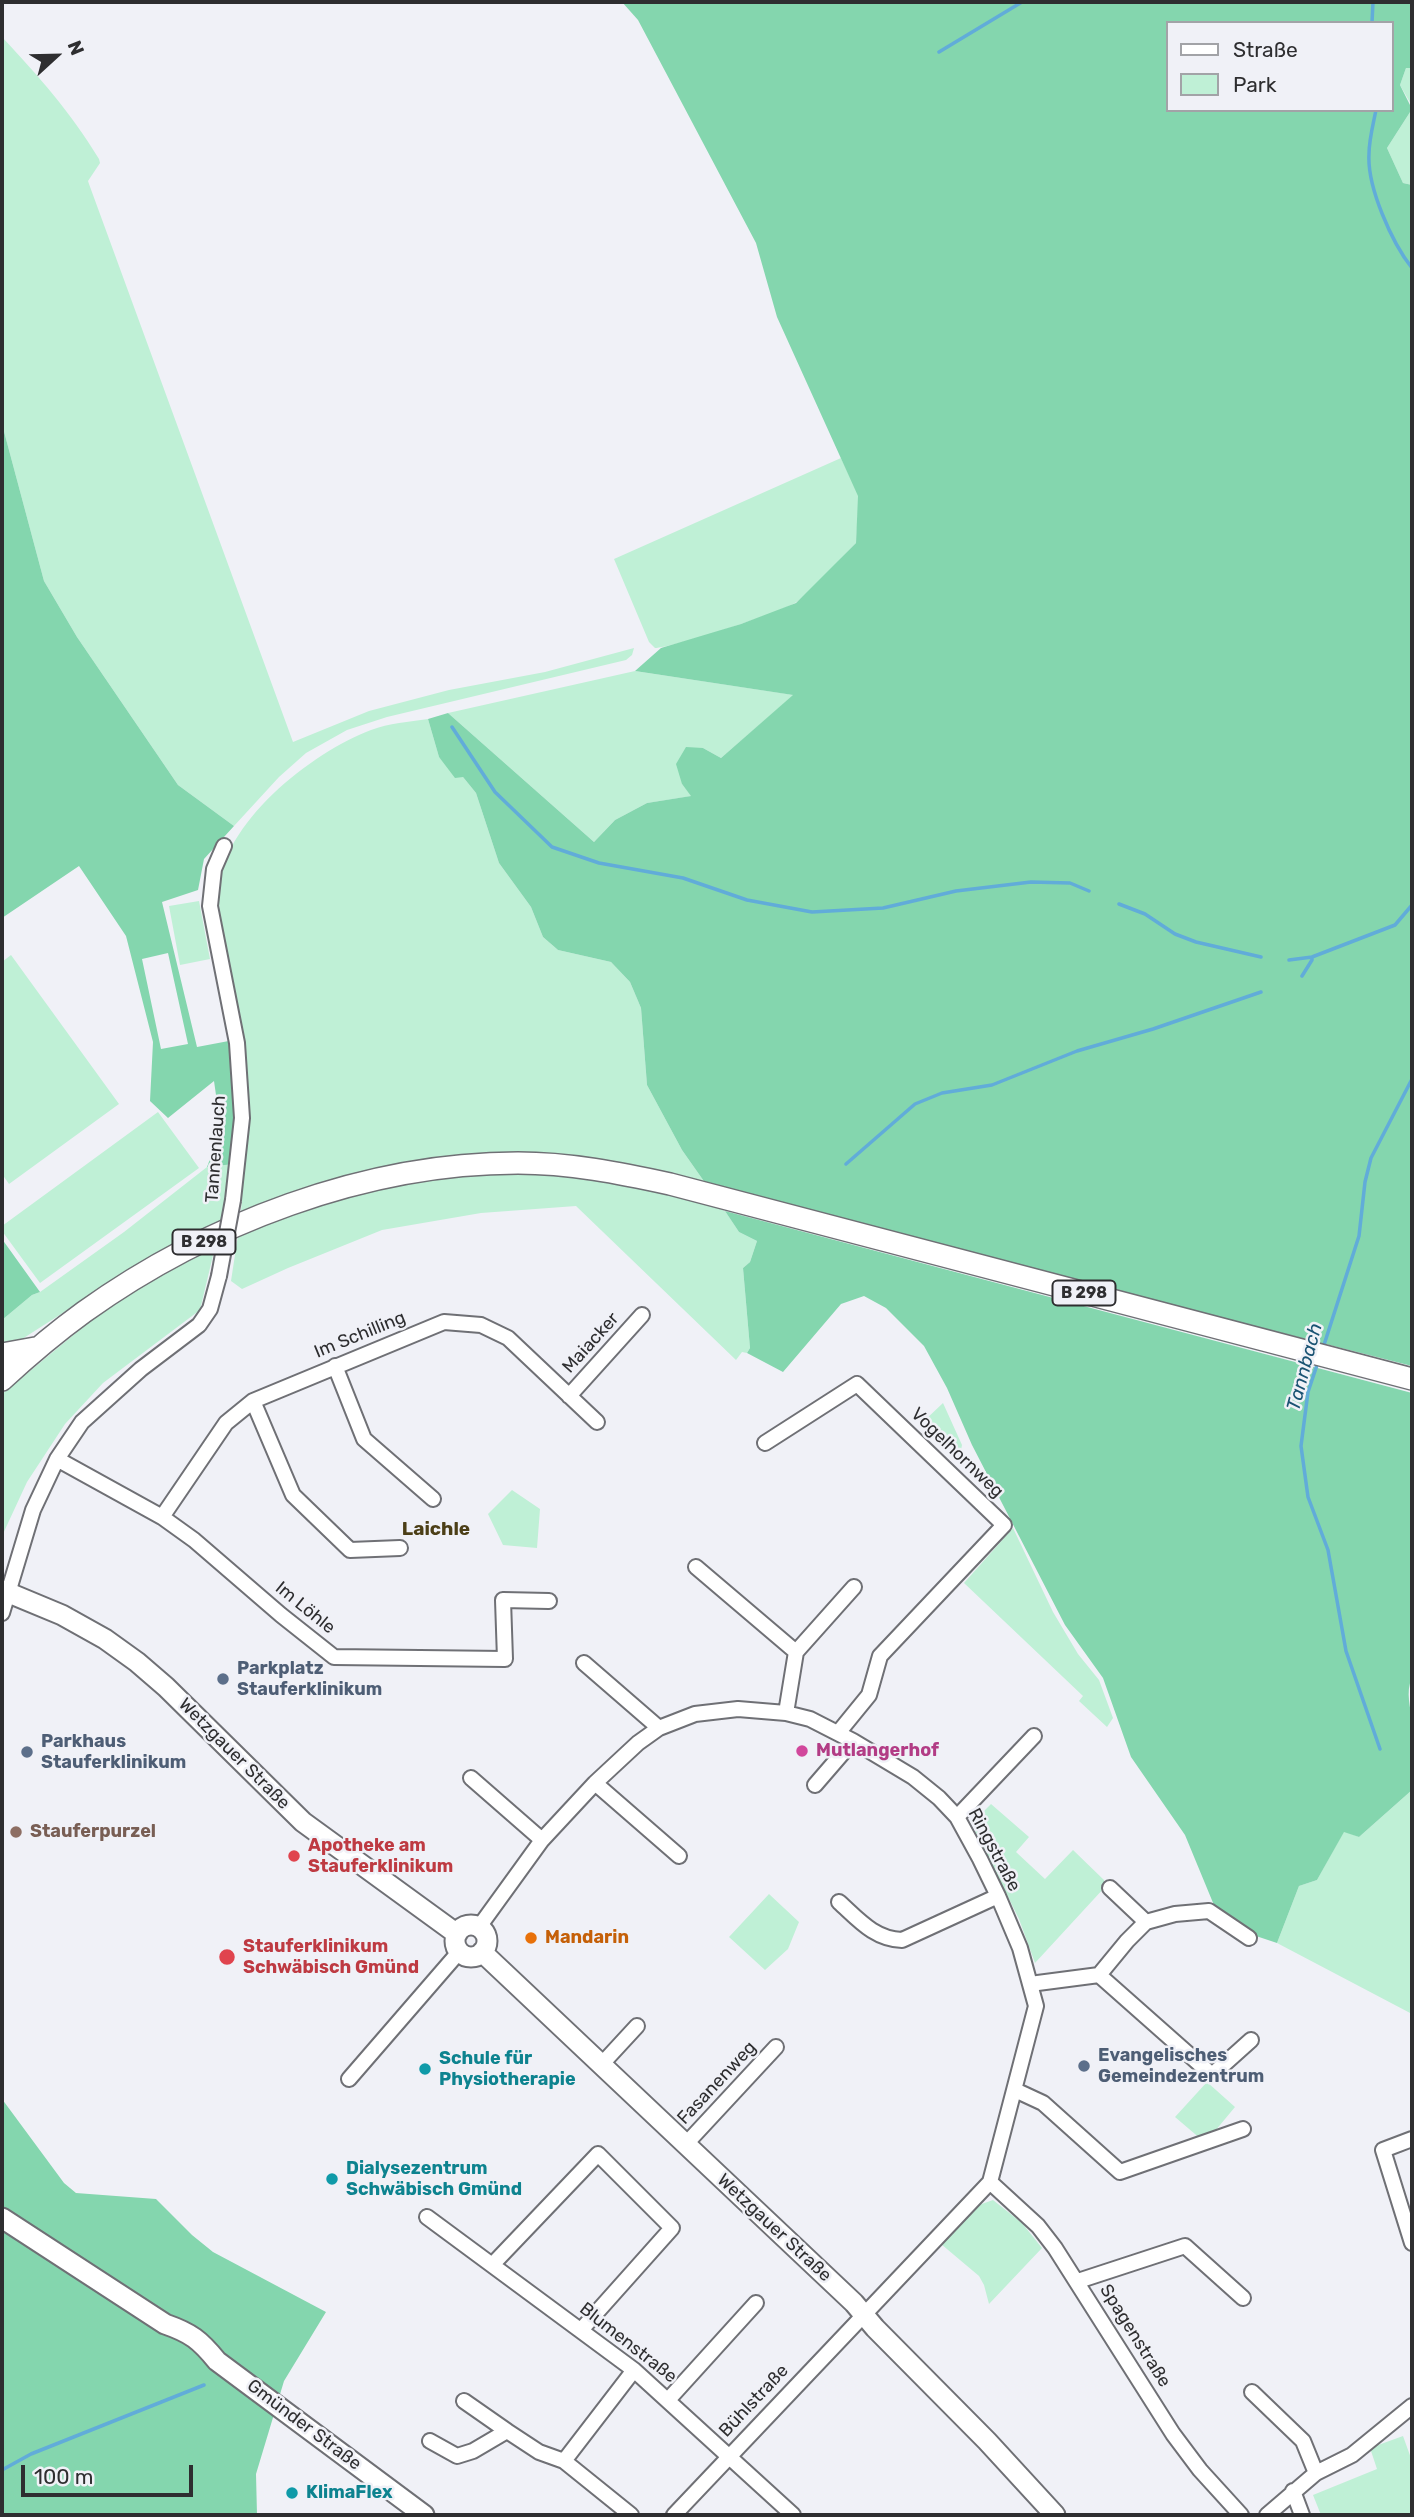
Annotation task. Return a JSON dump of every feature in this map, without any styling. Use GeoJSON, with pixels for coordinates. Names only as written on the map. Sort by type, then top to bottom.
{"type":"FeatureCollection","features":[{"type":"Feature","properties":{"kind":"main road","name":"B 298"},"geometry":{"type":"LineString","coordinates":[[2,1380],[84,1312],[171,1258],[217,1236],[293,1205],[362,1184],[414,1172],[490,1164],[566,1166],[643,1178],[1412,1379]]}},
{"type":"Feature","properties":{"kind":"main road"},"geometry":{"type":"LineString","coordinates":[[2,1354],[40,1346]]}},
{"type":"Feature","properties":{"kind":"street","name":"Tannenlauch"},"geometry":{"type":"LineString","coordinates":[[2,1613],[5,1591],[33,1510],[57,1459],[82,1422],[141,1369],[199,1325],[210,1309],[233,1200],[242,1118],[237,1044],[210,906],[214,869],[224,846]]}},
{"type":"Feature","properties":{"kind":"street","name":"Maiacker"},"geometry":{"type":"LineString","coordinates":[[569,1396],[642,1315]]}},
{"type":"Feature","properties":{"kind":"street","name":"Im Schilling"},"geometry":{"type":"LineString","coordinates":[[162,1517],[226,1423],[253,1401],[444,1322],[481,1325],[508,1338],[597,1422]]}},
{"type":"Feature","properties":{"kind":"street"},"geometry":{"type":"LineString","coordinates":[[335,1366],[364,1439],[433,1499]]}},
{"type":"Feature","properties":{"kind":"street","name":"Vogelhornweg"},"geometry":{"type":"LineString","coordinates":[[765,1443],[857,1384],[1004,1525],[880,1657],[869,1695],[838,1733]]}},
{"type":"Feature","properties":{"kind":"street"},"geometry":{"type":"LineString","coordinates":[[253,1401],[293,1495],[350,1550],[400,1548]]}},
{"type":"Feature","properties":{"kind":"street","name":"Im Löhle"},"geometry":{"type":"LineString","coordinates":[[57,1459],[162,1517],[194,1540],[334,1657],[505,1659],[503,1600],[549,1601]]}},
{"type":"Feature","properties":{"kind":"street"},"geometry":{"type":"LineString","coordinates":[[696,1567],[796,1653]]}},
{"type":"Feature","properties":{"kind":"street"},"geometry":{"type":"LineString","coordinates":[[786,1713],[796,1653],[854,1587]]}},
{"type":"Feature","properties":{"kind":"street","name":"Wetzgauer Straße"},"geometry":{"type":"LineString","coordinates":[[5,1591],[62,1615],[105,1639],[137,1662],[166,1687],[303,1822],[458,1943]]}},
{"type":"Feature","properties":{"kind":"street"},"geometry":{"type":"LineString","coordinates":[[584,1663],[659,1728]]}},
{"type":"Feature","properties":{"kind":"street","name":"Ringstraße"},"geometry":{"type":"LineString","coordinates":[[479,1927],[542,1840],[595,1783],[638,1742],[659,1728],[695,1714],[738,1709],[786,1713],[810,1719],[913,1777],[939,1798],[957,1817],[999,1896],[1020,1948],[1036,2006],[990,2182],[863,2314]]}},
{"type":"Feature","properties":{"kind":"street"},"geometry":{"type":"LineString","coordinates":[[957,1817],[1034,1736]]}},
{"type":"Feature","properties":{"kind":"street"},"geometry":{"type":"LineString","coordinates":[[814,1785],[853,1741]]}},
{"type":"Feature","properties":{"kind":"street"},"geometry":{"type":"LineString","coordinates":[[471,1778],[542,1840]]}},
{"type":"Feature","properties":{"kind":"street"},"geometry":{"type":"LineString","coordinates":[[595,1783],[679,1856]]}},
{"type":"Feature","properties":{"kind":"street"},"geometry":{"type":"LineString","coordinates":[[1110,1888],[1146,1922]]}},
{"type":"Feature","properties":{"kind":"street"},"geometry":{"type":"LineString","coordinates":[[839,1902],[873,1932],[889,1940],[902,1940],[999,1896]]}},
{"type":"Feature","properties":{"kind":"street"},"geometry":{"type":"LineString","coordinates":[[1030,1984],[1099,1975],[1146,1922],[1175,1914],[1209,1911],[1249,1938]]}},
{"type":"Feature","properties":{"kind":"street"},"geometry":{"type":"LineString","coordinates":[[349,2079],[458,1943],[469,1925],[479,1927],[487,1939],[482,1952],[468,1956],[458,1943]]}},
{"type":"Feature","properties":{"kind":"street","name":"Wetzgauer Straße"},"geometry":{"type":"LineString","coordinates":[[482,1952],[863,2314],[1055,2515]]}},
{"type":"Feature","properties":{"kind":"street"},"geometry":{"type":"LineString","coordinates":[[1099,1975],[1212,2075],[1251,2040]]}},
{"type":"Feature","properties":{"kind":"street"},"geometry":{"type":"LineString","coordinates":[[601,2065],[637,2026]]}},
{"type":"Feature","properties":{"kind":"street","name":"Fasanenweg"},"geometry":{"type":"LineString","coordinates":[[685,2145],[776,2047]]}},
{"type":"Feature","properties":{"kind":"street"},"geometry":{"type":"LineString","coordinates":[[1015,2090],[1042,2103],[1120,2172],[1243,2129]]}},
{"type":"Feature","properties":{"kind":"street"},"geometry":{"type":"LineString","coordinates":[[1412,2139],[1383,2150],[1412,2244]]}},
{"type":"Feature","properties":{"kind":"street"},"geometry":{"type":"LineString","coordinates":[[493,2264],[598,2154],[672,2228],[580,2330]]}},
{"type":"Feature","properties":{"kind":"street","name":"Spagenstraße"},"geometry":{"type":"LineString","coordinates":[[990,2182],[1038,2226],[1078,2281],[1173,2434],[1200,2470],[1241,2515]]}},
{"type":"Feature","properties":{"kind":"street","name":"Blumenstraße"},"geometry":{"type":"LineString","coordinates":[[427,2217],[634,2370],[793,2515]]}},
{"type":"Feature","properties":{"kind":"street","name":"Gmünder Straße"},"geometry":{"type":"LineString","coordinates":[[2,2218],[165,2324],[187,2332],[202,2342],[217,2361],[424,2515]]}},
{"type":"Feature","properties":{"kind":"street"},"geometry":{"type":"LineString","coordinates":[[1078,2281],[1185,2246],[1244,2298]]}},
{"type":"Feature","properties":{"kind":"street"},"geometry":{"type":"LineString","coordinates":[[668,2400],[756,2303]]}},
{"type":"Feature","properties":{"kind":"street","name":"Bühlstraße"},"geometry":{"type":"LineString","coordinates":[[674,2515],[863,2314]]}},
{"type":"Feature","properties":{"kind":"street"},"geometry":{"type":"LineString","coordinates":[[565,2461],[634,2370]]}},
{"type":"Feature","properties":{"kind":"street"},"geometry":{"type":"LineString","coordinates":[[1252,2392],[1303,2441],[1316,2473]]}},
{"type":"Feature","properties":{"kind":"street"},"geometry":{"type":"LineString","coordinates":[[464,2402],[539,2452],[565,2461],[631,2515]]}},
{"type":"Feature","properties":{"kind":"street"},"geometry":{"type":"LineString","coordinates":[[1267,2515],[1316,2473],[1352,2455],[1412,2406]]}},
{"type":"Feature","properties":{"kind":"street"},"geometry":{"type":"LineString","coordinates":[[430,2441],[457,2456],[473,2451],[507,2431]]}},
{"type":"Feature","properties":{"kind":"street"},"geometry":{"type":"LineString","coordinates":[[1293,2491],[1302,2515]]}},
{"type":"Feature","properties":{"kind":"green space"},"geometry":{"type":"Polygon","coordinates":[[[622,2],[1412,2],[1412,68],[1406,68],[1400,85],[1412,109],[1387,148],[1403,183],[1412,185],[1412,1366],[708,1187],[682,1150],[647,1085],[641,1008],[630,982],[611,962],[558,950],[543,937],[531,907],[499,863],[476,793],[463,777],[455,778],[439,757],[428,719],[448,713],[594,842],[615,820],[647,803],[691,796],[682,784],[676,764],[686,747],[703,748],[721,758],[793,695],[635,671],[661,648],[741,624],[796,603],[856,543],[858,496],[777,317],[756,243],[638,20],[622,2]]]}},
{"type":"Feature","properties":{"kind":"green space"},"geometry":{"type":"Polygon","coordinates":[[[2,37],[54,95],[99,159],[100,163],[88,181],[293,742],[369,711],[449,690],[545,672],[634,648],[632,655],[626,660],[387,717],[347,730],[306,753],[279,777],[234,826],[178,785],[77,637],[44,581],[2,424],[2,37]]]}},
{"type":"Feature","properties":{"kind":"green space"},"geometry":{"type":"Polygon","coordinates":[[[1406,68],[1412,68],[1412,106],[1400,85],[1406,68]]]}},
{"type":"Feature","properties":{"kind":"green space"},"geometry":{"type":"Polygon","coordinates":[[[1412,109],[1412,185],[1403,183],[1387,148],[1412,109]]]}},
{"type":"Feature","properties":{"kind":"green space"},"geometry":{"type":"Polygon","coordinates":[[[2,424],[44,581],[77,637],[178,785],[234,826],[204,859],[198,890],[162,902],[197,1047],[234,1040],[238,1082],[234,1164],[207,1167],[221,1130],[214,1081],[168,1118],[150,1101],[153,1042],[126,936],[79,866],[2,918],[2,424]],[[168,953],[142,959],[161,1049],[188,1044],[168,953]]]}},
{"type":"Feature","properties":{"kind":"green space"},"geometry":{"type":"Polygon","coordinates":[[[841,458],[859,496],[856,543],[813,587],[798,601],[773,613],[666,646],[655,648],[649,642],[614,559],[841,458]]]}},
{"type":"Feature","properties":{"kind":"green space"},"geometry":{"type":"Polygon","coordinates":[[[635,671],[794,695],[721,758],[703,748],[682,784],[692,796],[647,803],[615,820],[594,842],[448,713],[635,671]]]}},
{"type":"Feature","properties":{"kind":"green space"},"geometry":{"type":"Polygon","coordinates":[[[428,719],[439,757],[463,777],[476,793],[499,863],[531,907],[543,937],[558,950],[611,962],[630,982],[641,1008],[647,1085],[682,1150],[708,1187],[463,1156],[378,1171],[323,1185],[241,1212],[247,1083],[244,1042],[222,935],[219,892],[223,866],[235,841],[252,817],[273,794],[322,755],[371,730],[428,719]]]}},
{"type":"Feature","properties":{"kind":"green space"},"geometry":{"type":"Polygon","coordinates":[[[199,901],[210,959],[180,965],[169,906],[199,901]]]}},
{"type":"Feature","properties":{"kind":"green space"},"geometry":{"type":"Polygon","coordinates":[[[11,955],[119,1104],[9,1184],[2,1174],[2,962],[11,955]]]}},
{"type":"Feature","properties":{"kind":"green space"},"geometry":{"type":"Polygon","coordinates":[[[158,1112],[199,1168],[40,1283],[2,1231],[2,1226],[158,1112]]]}},
{"type":"Feature","properties":{"kind":"green space"},"geometry":{"type":"Polygon","coordinates":[[[234,1164],[221,1221],[136,1266],[19,1341],[2,1347],[2,1320],[32,1295],[124,1232],[207,1167],[234,1164]]]}},
{"type":"Feature","properties":{"kind":"green space"},"geometry":{"type":"Polygon","coordinates":[[[517,1172],[570,1175],[687,1195],[725,1211],[739,1232],[757,1241],[750,1262],[743,1268],[750,1348],[747,1353],[742,1352],[736,1360],[576,1206],[481,1213],[382,1230],[242,1289],[231,1281],[238,1235],[261,1226],[377,1188],[448,1176],[517,1172]]]}},
{"type":"Feature","properties":{"kind":"green space"},"geometry":{"type":"Polygon","coordinates":[[[725,1211],[1412,1393],[1412,1678],[1409,1695],[1413,1730],[1412,1790],[1359,1837],[1344,1832],[1317,1880],[1299,1886],[1277,1943],[1247,1933],[1216,1910],[1185,1835],[1131,1757],[1103,1678],[1065,1625],[924,1346],[886,1308],[864,1296],[841,1304],[783,1372],[747,1353],[750,1348],[743,1268],[750,1262],[757,1241],[739,1232],[725,1211]]]}},
{"type":"Feature","properties":{"kind":"green space"},"geometry":{"type":"Polygon","coordinates":[[[2,1239],[40,1292],[32,1295],[2,1320],[2,1239]]]}},
{"type":"Feature","properties":{"kind":"green space"},"geometry":{"type":"Polygon","coordinates":[[[215,1247],[200,1310],[103,1383],[65,1424],[27,1482],[2,1536],[2,1394],[100,1313],[152,1279],[215,1247]]]}},
{"type":"Feature","properties":{"kind":"green space"},"geometry":{"type":"Polygon","coordinates":[[[943,1403],[962,1445],[959,1460],[924,1421],[943,1403]]]}},
{"type":"Feature","properties":{"kind":"green space"},"geometry":{"type":"Polygon","coordinates":[[[512,1490],[540,1509],[537,1548],[503,1545],[488,1514],[512,1490]]]}},
{"type":"Feature","properties":{"kind":"green space"},"geometry":{"type":"Polygon","coordinates":[[[1013,1528],[1053,1612],[1078,1654],[1099,1680],[1113,1718],[1107,1727],[1079,1701],[1083,1696],[964,1583],[1013,1528]]]}},
{"type":"Feature","properties":{"kind":"green space"},"geometry":{"type":"Polygon","coordinates":[[[1412,1790],[1412,2014],[1277,1943],[1299,1886],[1317,1880],[1344,1831],[1359,1837],[1412,1790]]]}},
{"type":"Feature","properties":{"kind":"green space"},"geometry":{"type":"Polygon","coordinates":[[[991,1804],[1029,1837],[1016,1852],[1045,1879],[1073,1850],[1104,1880],[1105,1887],[1035,1963],[1019,1919],[975,1831],[977,1818],[991,1804]]]}},
{"type":"Feature","properties":{"kind":"green space"},"geometry":{"type":"Polygon","coordinates":[[[769,1894],[799,1922],[788,1949],[765,1970],[729,1937],[769,1894]]]}},
{"type":"Feature","properties":{"kind":"green space"},"geometry":{"type":"Polygon","coordinates":[[[1207,2082],[1235,2107],[1210,2137],[1202,2140],[1175,2117],[1207,2082]]]}},
{"type":"Feature","properties":{"kind":"green space"},"geometry":{"type":"Polygon","coordinates":[[[2,2099],[64,2183],[76,2193],[156,2199],[213,2252],[326,2312],[284,2381],[256,2474],[257,2515],[2,2515],[2,2099]]]}},
{"type":"Feature","properties":{"kind":"green space"},"geometry":{"type":"Polygon","coordinates":[[[993,2200],[1022,2223],[1042,2248],[989,2304],[979,2276],[941,2244],[979,2205],[993,2200]]]}},
{"type":"Feature","properties":{"kind":"green space"},"geometry":{"type":"Polygon","coordinates":[[[1403,2436],[1412,2461],[1412,2515],[1321,2515],[1313,2495],[1377,2469],[1370,2448],[1403,2436]]]}},
{"type":"Feature","properties":{"kind":"waterway"},"geometry":{"type":"LineString","coordinates":[[939,52],[1022,2]]}},
{"type":"Feature","properties":{"kind":"waterway","name":"Tannbach"},"geometry":{"type":"LineString","coordinates":[[1372,21],[1373,2]]}},
{"type":"Feature","properties":{"kind":"waterway","name":"Tannbach"},"geometry":{"type":"LineString","coordinates":[[1376,112],[1369,149],[1372,182],[1389,230],[1412,268]]}},
{"type":"Feature","properties":{"kind":"waterway"},"geometry":{"type":"LineString","coordinates":[[452,727],[495,792],[552,847],[599,863],[683,878],[747,900],[812,912],[883,908],[956,891],[1031,882],[1070,883],[1089,891]]}},
{"type":"Feature","properties":{"kind":"waterway"},"geometry":{"type":"LineString","coordinates":[[1119,904],[1145,914],[1175,934],[1196,942],[1261,957]]}},
{"type":"Feature","properties":{"kind":"waterway"},"geometry":{"type":"LineString","coordinates":[[1289,960],[1312,957],[1395,925],[1412,905]]}},
{"type":"Feature","properties":{"kind":"waterway"},"geometry":{"type":"LineString","coordinates":[[1302,976],[1312,957]]}},
{"type":"Feature","properties":{"kind":"waterway"},"geometry":{"type":"LineString","coordinates":[[846,1164],[915,1104],[942,1093],[992,1085],[1077,1051],[1153,1029],[1261,992]]}},
{"type":"Feature","properties":{"kind":"waterway","name":"Tannbach"},"geometry":{"type":"LineString","coordinates":[[1323,1348],[1359,1236],[1365,1182],[1371,1158],[1412,1079]]}},
{"type":"Feature","properties":{"kind":"waterway","name":"Tannbach"},"geometry":{"type":"LineString","coordinates":[[1318,1362],[1308,1392],[1301,1446],[1308,1497],[1328,1550],[1346,1651],[1380,1749]]}},
{"type":"Feature","properties":{"kind":"waterway"},"geometry":{"type":"LineString","coordinates":[[2,2470],[31,2454],[204,2385]]}},
{"type":"Feature","properties":{"kind":"place","name":"Parkplatz Stauferklinikum"},"geometry":{"type":"Point","coordinates":[223,1679]}},
{"type":"Feature","properties":{"kind":"place","name":"Mutlangerhof"},"geometry":{"type":"Point","coordinates":[802,1751]}},
{"type":"Feature","properties":{"kind":"place","name":"Parkhaus Stauferklinikum"},"geometry":{"type":"Point","coordinates":[27,1752]}},
{"type":"Feature","properties":{"kind":"place","name":"Stauferpurzel"},"geometry":{"type":"Point","coordinates":[16,1832]}},
{"type":"Feature","properties":{"kind":"place","name":"Apotheke am Stauferklinikum"},"geometry":{"type":"Point","coordinates":[294,1856]}},
{"type":"Feature","properties":{"kind":"place","name":"Mandarin"},"geometry":{"type":"Point","coordinates":[531,1938]}},
{"type":"Feature","properties":{"kind":"place","name":"Stauferklinikum Schwäbisch Gmünd"},"geometry":{"type":"Point","coordinates":[227,1957]}},
{"type":"Feature","properties":{"kind":"place","name":"Evangelisches Gemeindezentrum"},"geometry":{"type":"Point","coordinates":[1084,2066]}},
{"type":"Feature","properties":{"kind":"place","name":"Schule für Physiotherapie"},"geometry":{"type":"Point","coordinates":[425,2069]}},
{"type":"Feature","properties":{"kind":"place","name":"Dialysezentrum Schwäbisch Gmünd"},"geometry":{"type":"Point","coordinates":[332,2179]}},
{"type":"Feature","properties":{"kind":"place","name":"KlimaFlex"},"geometry":{"type":"Point","coordinates":[292,2493]}},
{"type":"Feature","properties":{"kind":"district","name":"Laichle"},"geometry":{"type":"Point","coordinates":[436,1530]}}]}
